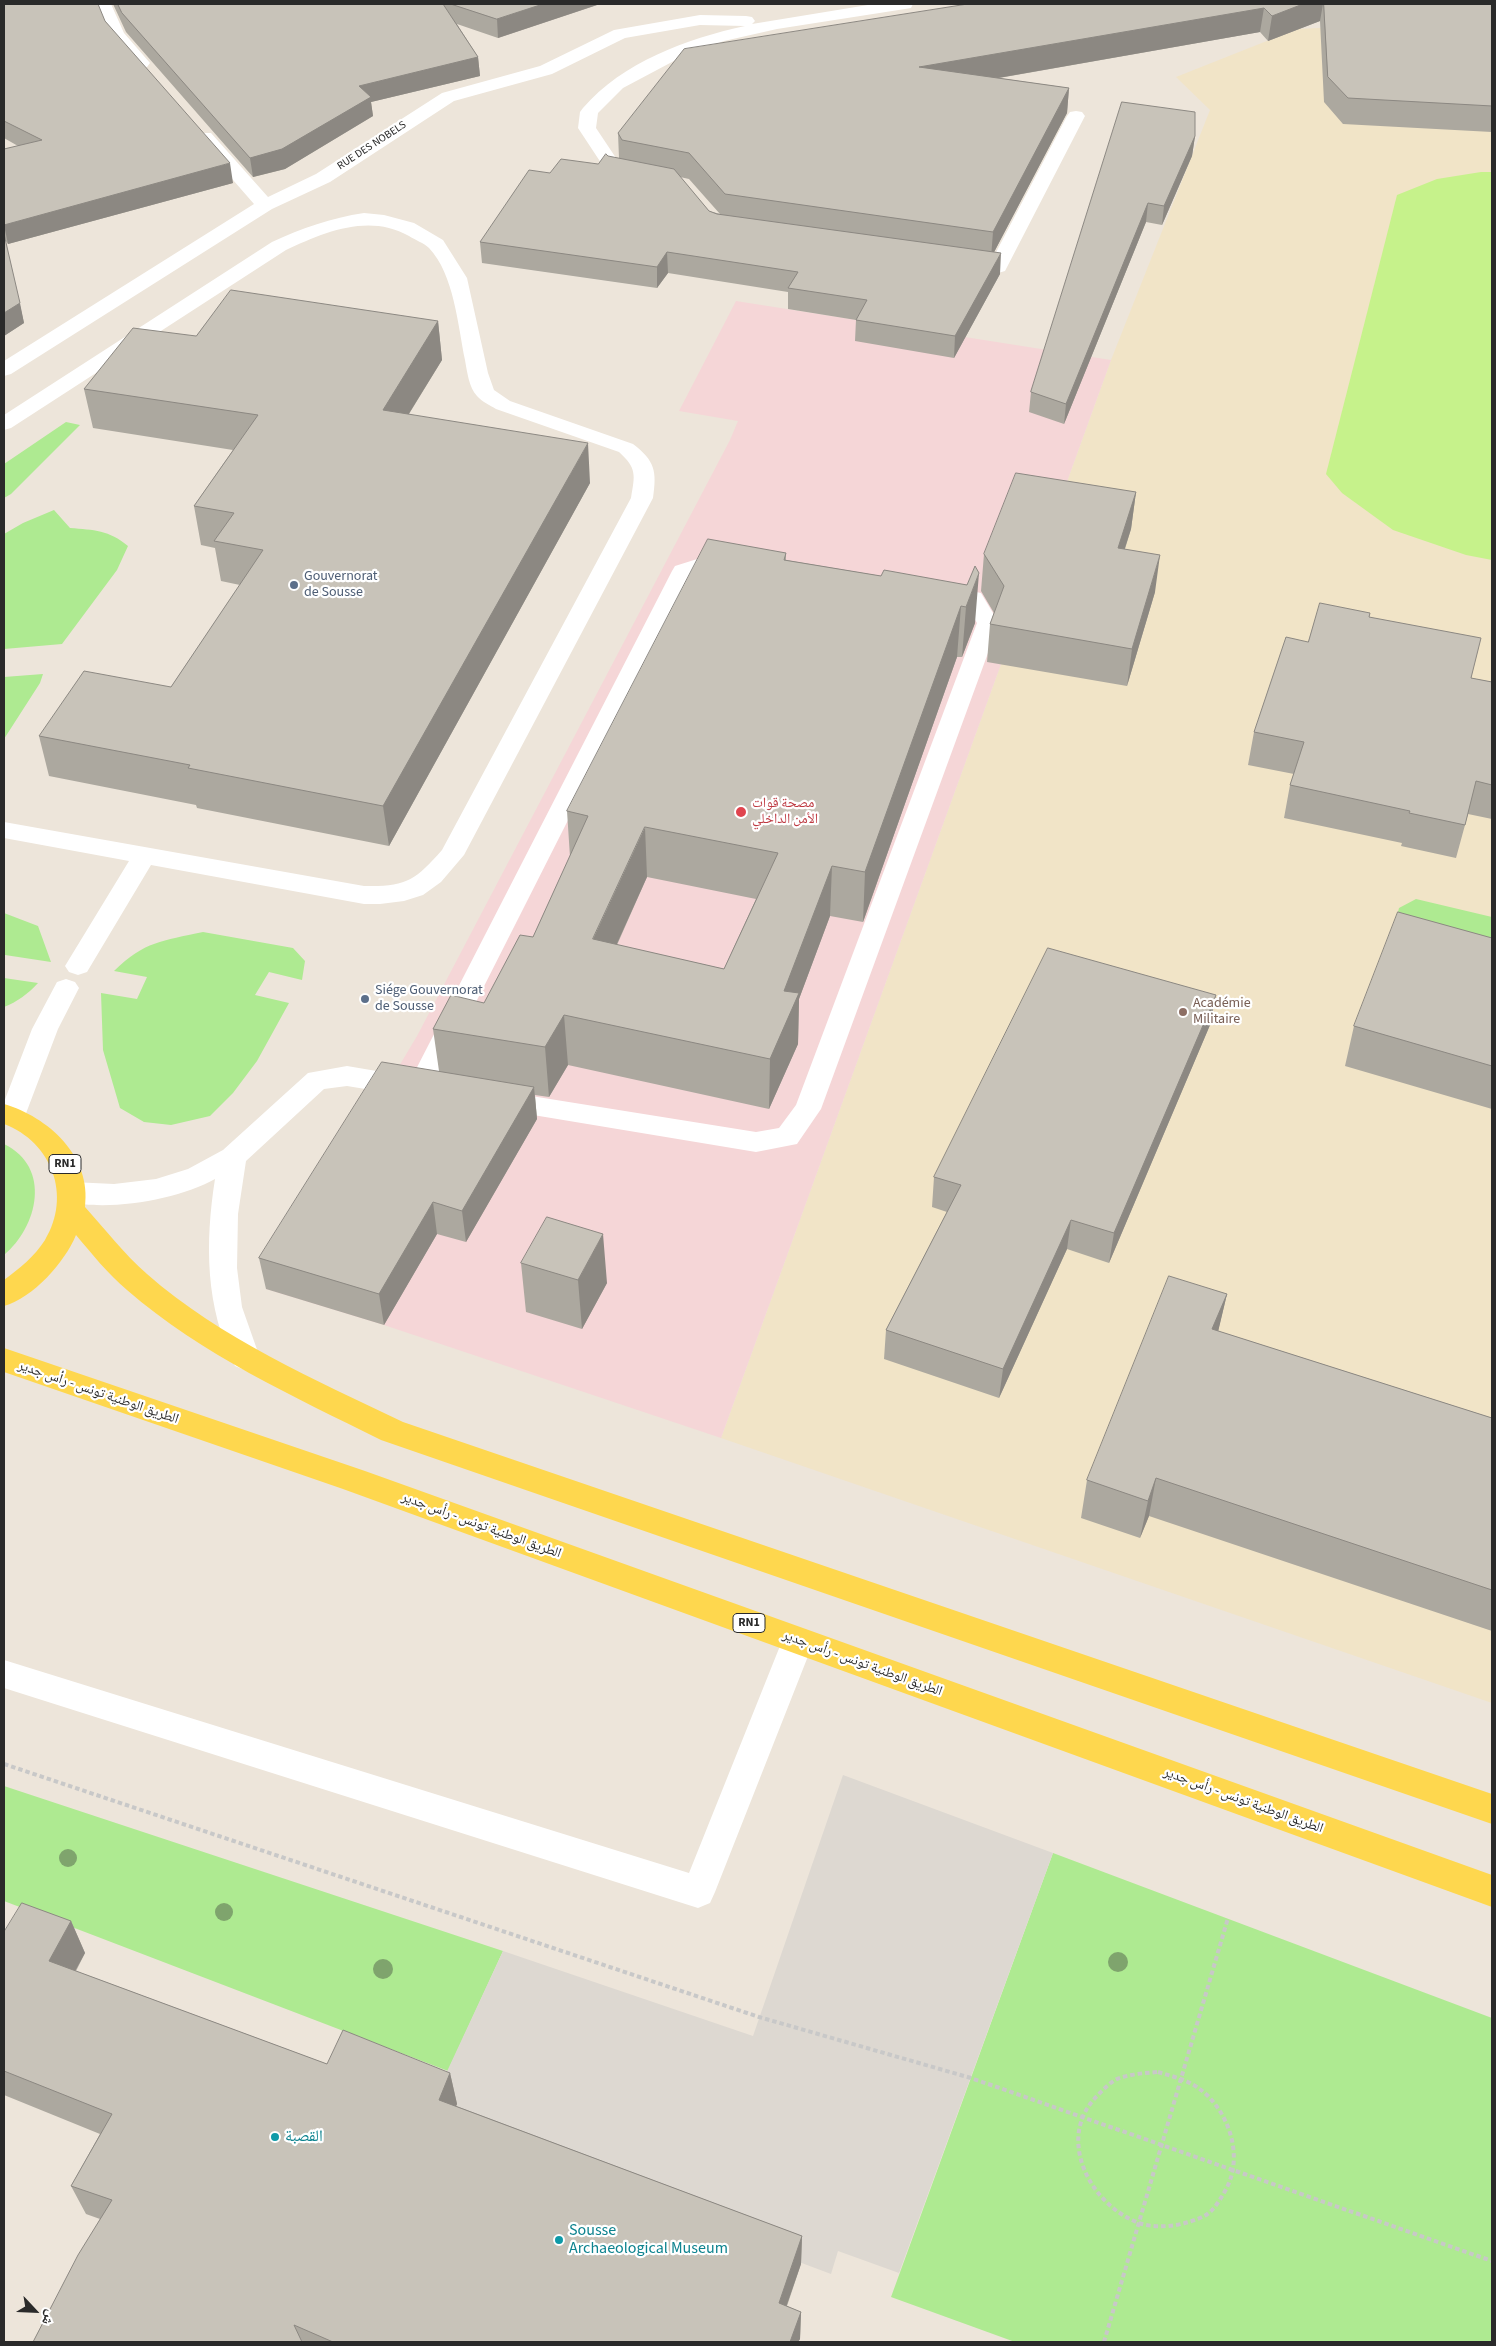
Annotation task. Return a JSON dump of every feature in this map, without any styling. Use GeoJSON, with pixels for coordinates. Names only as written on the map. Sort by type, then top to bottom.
{"type":"FeatureCollection","features":[{"type":"Feature","properties":{"kind":"main road","name":"RN1"},"geometry":{"type":"LineString","coordinates":[[8,1115],[43,1134],[64,1160],[71,1201],[136,1281],[195,1327],[245,1358],[392,1431],[1492,1808]]}},
{"type":"Feature","properties":{"kind":"main road"},"geometry":{"type":"LineString","coordinates":[[4,1295],[33,1274],[58,1243],[71,1201]]}},
{"type":"Feature","properties":{"kind":"main road","name":"الطريق الوطنية تونس - رأس جدير"},"geometry":{"type":"LineString","coordinates":[[4,1360],[354,1480],[1492,1891]]}},
{"type":"Feature","properties":{"kind":"street"},"geometry":{"type":"LineString","coordinates":[[103,4],[116,35],[155,79]]}},
{"type":"Feature","properties":{"kind":"street"},"geometry":{"type":"LineString","coordinates":[[776,24],[812,4]]}},
{"type":"Feature","properties":{"kind":"street"},"geometry":{"type":"LineString","coordinates":[[653,178],[616,171],[587,128],[589,112],[617,84],[681,50],[719,36],[776,24],[905,4]]}},
{"type":"Feature","properties":{"kind":"street","name":"RUE DES NOBELS"},"geometry":{"type":"LineString","coordinates":[[4,370],[265,205],[323,178],[448,97],[546,70],[620,34],[700,20],[776,24]]}},
{"type":"Feature","properties":{"kind":"street"},"geometry":{"type":"LineString","coordinates":[[950,260],[998,267],[1076,116]]}},
{"type":"Feature","properties":{"kind":"street"},"geometry":{"type":"LineString","coordinates":[[194,124],[265,205]]}},
{"type":"Feature","properties":{"kind":"street"},"geometry":{"type":"LineString","coordinates":[[4,424],[278,246],[338,223],[364,219],[384,221],[408,227],[436,244],[457,278],[478,373],[485,393],[503,405],[626,448],[641,460],[647,475],[642,498],[452,855],[438,872],[420,888],[392,896],[364,895],[4,830]]}},
{"type":"Feature","properties":{"kind":"street"},"geometry":{"type":"LineString","coordinates":[[420,1088],[683,571],[738,553],[748,555]]}},
{"type":"Feature","properties":{"kind":"street"},"geometry":{"type":"LineString","coordinates":[[477,1097],[756,1142],[787,1137],[808,1109],[988,623],[972,598],[924,589]]}},
{"type":"Feature","properties":{"kind":"street"},"geometry":{"type":"LineString","coordinates":[[8,1115],[45,1029],[72,977],[145,855]]}},
{"type":"Feature","properties":{"kind":"street"},"geometry":{"type":"LineString","coordinates":[[71,1201],[156,1190],[198,1176],[233,1157],[317,1080],[347,1076],[449,1093]]}},
{"type":"Feature","properties":{"kind":"street"},"geometry":{"type":"LineString","coordinates":[[233,1157],[224,1206],[222,1256],[228,1308],[245,1358]]}},
{"type":"Feature","properties":{"kind":"street"},"geometry":{"type":"LineString","coordinates":[[4,1674],[698,1892],[798,1641]]}},
{"type":"Feature","properties":{"kind":"path"},"geometry":{"type":"LineString","coordinates":[[4,1764],[759,2017],[970,2078],[1492,2261]]}},
{"type":"Feature","properties":{"kind":"path"},"geometry":{"type":"LineString","coordinates":[[1104,2342],[1228,1918]]}},
{"type":"Feature","properties":{"kind":"path"},"geometry":{"type":"LineString","coordinates":[[1158,2072],[1182,2079],[1201,2090],[1218,2107],[1228,2127],[1232,2141],[1234,2171],[1225,2192],[1211,2212],[1190,2224],[1164,2227],[1139,2224],[1114,2212],[1094,2192],[1082,2169],[1077,2142],[1081,2117],[1093,2097],[1111,2082],[1133,2074],[1158,2072]]}},
{"type":"Feature","properties":{"kind":"shaded area","name":"Académie Militaire"},"geometry":{"type":"Polygon","coordinates":[[[1492,20],[1492,1703],[721,1438],[1111,360],[1210,110],[1176,77],[1297,29],[1492,20]]]}},
{"type":"Feature","properties":{"kind":"shaded area","name":"مصحة قوات الأمن الداخلي"},"geometry":{"type":"Polygon","coordinates":[[[736,301],[1111,360],[721,1438],[384,1325],[266,1289],[417,1036],[730,440],[738,421],[679,411],[736,301]]]}},
{"type":"Feature","properties":{"kind":"shaded area"},"geometry":{"type":"Polygon","coordinates":[[[843,1775],[1053,1853],[899,2273],[838,2251],[831,2274],[615,2193],[436,2095],[503,1951],[753,2036],[843,1775]]]}},
{"type":"Feature","properties":{"kind":"green space"},"geometry":{"type":"Polygon","coordinates":[[[1492,172],[1492,560],[1466,555],[1393,530],[1342,493],[1326,474],[1397,195],[1437,179],[1492,172]]]}},
{"type":"Feature","properties":{"kind":"green space"},"geometry":{"type":"Polygon","coordinates":[[[66,422],[80,425],[11,494],[4,498],[4,464],[66,422]]]}},
{"type":"Feature","properties":{"kind":"green space"},"geometry":{"type":"Polygon","coordinates":[[[54,510],[70,528],[94,530],[108,534],[128,546],[117,570],[62,644],[4,649],[4,534],[23,523],[54,510]]]}},
{"type":"Feature","properties":{"kind":"green space"},"geometry":{"type":"Polygon","coordinates":[[[43,674],[40,683],[4,739],[4,677],[43,674]]]}},
{"type":"Feature","properties":{"kind":"green space"},"geometry":{"type":"Polygon","coordinates":[[[1416,899],[1492,917],[1492,982],[1388,952],[1399,908],[1416,899]]]}},
{"type":"Feature","properties":{"kind":"green space"},"geometry":{"type":"Polygon","coordinates":[[[4,913],[38,926],[51,962],[5,955],[4,958],[4,913]]]}},
{"type":"Feature","properties":{"kind":"green space"},"geometry":{"type":"Polygon","coordinates":[[[203,932],[293,948],[305,961],[302,980],[269,972],[255,995],[289,1003],[257,1061],[233,1093],[210,1116],[171,1125],[144,1122],[120,1108],[103,1050],[101,993],[137,999],[147,977],[114,971],[145,948],[165,940],[203,932]]]}},
{"type":"Feature","properties":{"kind":"green space"},"geometry":{"type":"Polygon","coordinates":[[[4,978],[38,983],[22,997],[4,1007],[4,978]]]}},
{"type":"Feature","properties":{"kind":"green space"},"geometry":{"type":"Polygon","coordinates":[[[4,1144],[19,1154],[29,1167],[34,1182],[35,1198],[32,1214],[25,1229],[16,1243],[4,1255],[4,1144]]]}},
{"type":"Feature","properties":{"kind":"green space"},"geometry":{"type":"Polygon","coordinates":[[[4,1786],[503,1951],[448,2071],[4,1901],[4,1786]]]}},
{"type":"Feature","properties":{"kind":"green space"},"geometry":{"type":"Polygon","coordinates":[[[1053,1853],[1492,2018],[1492,2342],[1015,2342],[891,2297],[1053,1853]]]}},
{"type":"Feature","properties":{"kind":"building"},"geometry":{"type":"Polygon","coordinates":[[[4,4],[98,4],[105,21],[230,163],[4,225],[4,149],[42,140],[4,121],[4,4]]]}},
{"type":"Feature","properties":{"kind":"building"},"geometry":{"type":"Polygon","coordinates":[[[118,4],[443,4],[478,57],[359,86],[371,97],[282,149],[250,158],[122,13],[118,4]]]}},
{"type":"Feature","properties":{"kind":"building"},"geometry":{"type":"Polygon","coordinates":[[[451,4],[543,4],[497,19],[451,4]]]}},
{"type":"Feature","properties":{"kind":"building"},"geometry":{"type":"Polygon","coordinates":[[[968,4],[1303,4],[1272,16],[1264,8],[919,67],[1069,88],[993,232],[725,194],[689,153],[622,140],[618,133],[684,49],[968,4]]]}},
{"type":"Feature","properties":{"kind":"building"},"geometry":{"type":"Polygon","coordinates":[[[1324,4],[1492,4],[1492,106],[1348,98],[1328,77],[1324,4]]]}},
{"type":"Feature","properties":{"kind":"building"},"geometry":{"type":"Polygon","coordinates":[[[1122,102],[1195,112],[1195,136],[1164,206],[1148,203],[1066,404],[1031,392],[1122,102]]]}},
{"type":"Feature","properties":{"kind":"building"},"geometry":{"type":"Polygon","coordinates":[[[606,154],[608,156],[674,169],[709,211],[717,214],[1001,253],[955,336],[856,320],[867,300],[788,288],[798,272],[667,252],[657,267],[480,242],[529,170],[550,173],[561,159],[598,164],[606,154]]]}},
{"type":"Feature","properties":{"kind":"building"},"geometry":{"type":"Polygon","coordinates":[[[4,234],[20,303],[4,313],[4,234]]]}},
{"type":"Feature","properties":{"kind":"building","name":"Gouvernorat de Sousse"},"geometry":{"type":"Polygon","coordinates":[[[231,290],[438,321],[383,410],[588,443],[383,806],[188,768],[190,765],[39,736],[84,671],[171,687],[263,550],[214,541],[234,513],[194,506],[258,415],[84,389],[133,328],[196,336],[231,290]]]}},
{"type":"Feature","properties":{"kind":"building"},"geometry":{"type":"Polygon","coordinates":[[[1016,473],[1136,492],[1118,548],[1160,555],[1132,649],[990,624],[1004,586],[984,554],[1016,473]]]}},
{"type":"Feature","properties":{"kind":"building"},"geometry":{"type":"Polygon","coordinates":[[[708,539],[786,553],[784,560],[881,576],[884,570],[967,585],[975,566],[979,573],[966,607],[961,606],[865,872],[832,866],[784,991],[799,993],[770,1059],[564,1015],[545,1047],[433,1029],[451,995],[484,1003],[520,935],[533,937],[588,816],[567,811],[708,539]],[[645,827],[593,939],[724,969],[778,853],[645,827]]]}},
{"type":"Feature","properties":{"kind":"building"},"geometry":{"type":"Polygon","coordinates":[[[1320,603],[1370,613],[1369,617],[1481,638],[1471,678],[1492,682],[1492,785],[1476,781],[1465,825],[1290,785],[1304,742],[1254,732],[1286,637],[1308,642],[1320,603]]]}},
{"type":"Feature","properties":{"kind":"building"},"geometry":{"type":"Polygon","coordinates":[[[1398,912],[1492,938],[1492,1066],[1354,1026],[1398,912]]]}},
{"type":"Feature","properties":{"kind":"building"},"geometry":{"type":"Polygon","coordinates":[[[1048,948],[1216,995],[1114,1233],[1071,1220],[1003,1369],[886,1330],[961,1185],[934,1177],[1048,948]]]}},
{"type":"Feature","properties":{"kind":"building"},"geometry":{"type":"Polygon","coordinates":[[[382,1062],[534,1087],[462,1211],[433,1202],[379,1294],[259,1258],[382,1062]]]}},
{"type":"Feature","properties":{"kind":"building"},"geometry":{"type":"Polygon","coordinates":[[[547,1217],[603,1234],[578,1280],[521,1263],[547,1217]]]}},
{"type":"Feature","properties":{"kind":"building"},"geometry":{"type":"Polygon","coordinates":[[[1169,1276],[1227,1294],[1212,1329],[1492,1418],[1492,1590],[1156,1478],[1148,1501],[1087,1480],[1169,1276]]]}},
{"type":"Feature","properties":{"kind":"building"},"geometry":{"type":"Polygon","coordinates":[[[22,1903],[71,1921],[49,1961],[327,2064],[343,2030],[450,2073],[439,2100],[802,2236],[779,2303],[801,2312],[790,2342],[333,2342],[294,2325],[302,2342],[33,2342],[78,2255],[112,2200],[71,2186],[112,2114],[4,2071],[4,1932],[22,1903]]]}},
{"type":"Feature","properties":{"kind":"place","name":"Gouvernorat de Sousse"},"geometry":{"type":"Point","coordinates":[294,585]}},
{"type":"Feature","properties":{"kind":"place","name":"مصحة قوات الأمن الداخلي"},"geometry":{"type":"Point","coordinates":[741,812]}},
{"type":"Feature","properties":{"kind":"place","name":"Siége Gouvernorat de Sousse"},"geometry":{"type":"Point","coordinates":[365,999]}},
{"type":"Feature","properties":{"kind":"place","name":"Académie Militaire"},"geometry":{"type":"Point","coordinates":[1183,1012]}},
{"type":"Feature","properties":{"kind":"place","name":"القصبة"},"geometry":{"type":"Point","coordinates":[275,2137]}},
{"type":"Feature","properties":{"kind":"place","name":"Sousse Archaeological Museum"},"geometry":{"type":"Point","coordinates":[559,2240]}}]}
